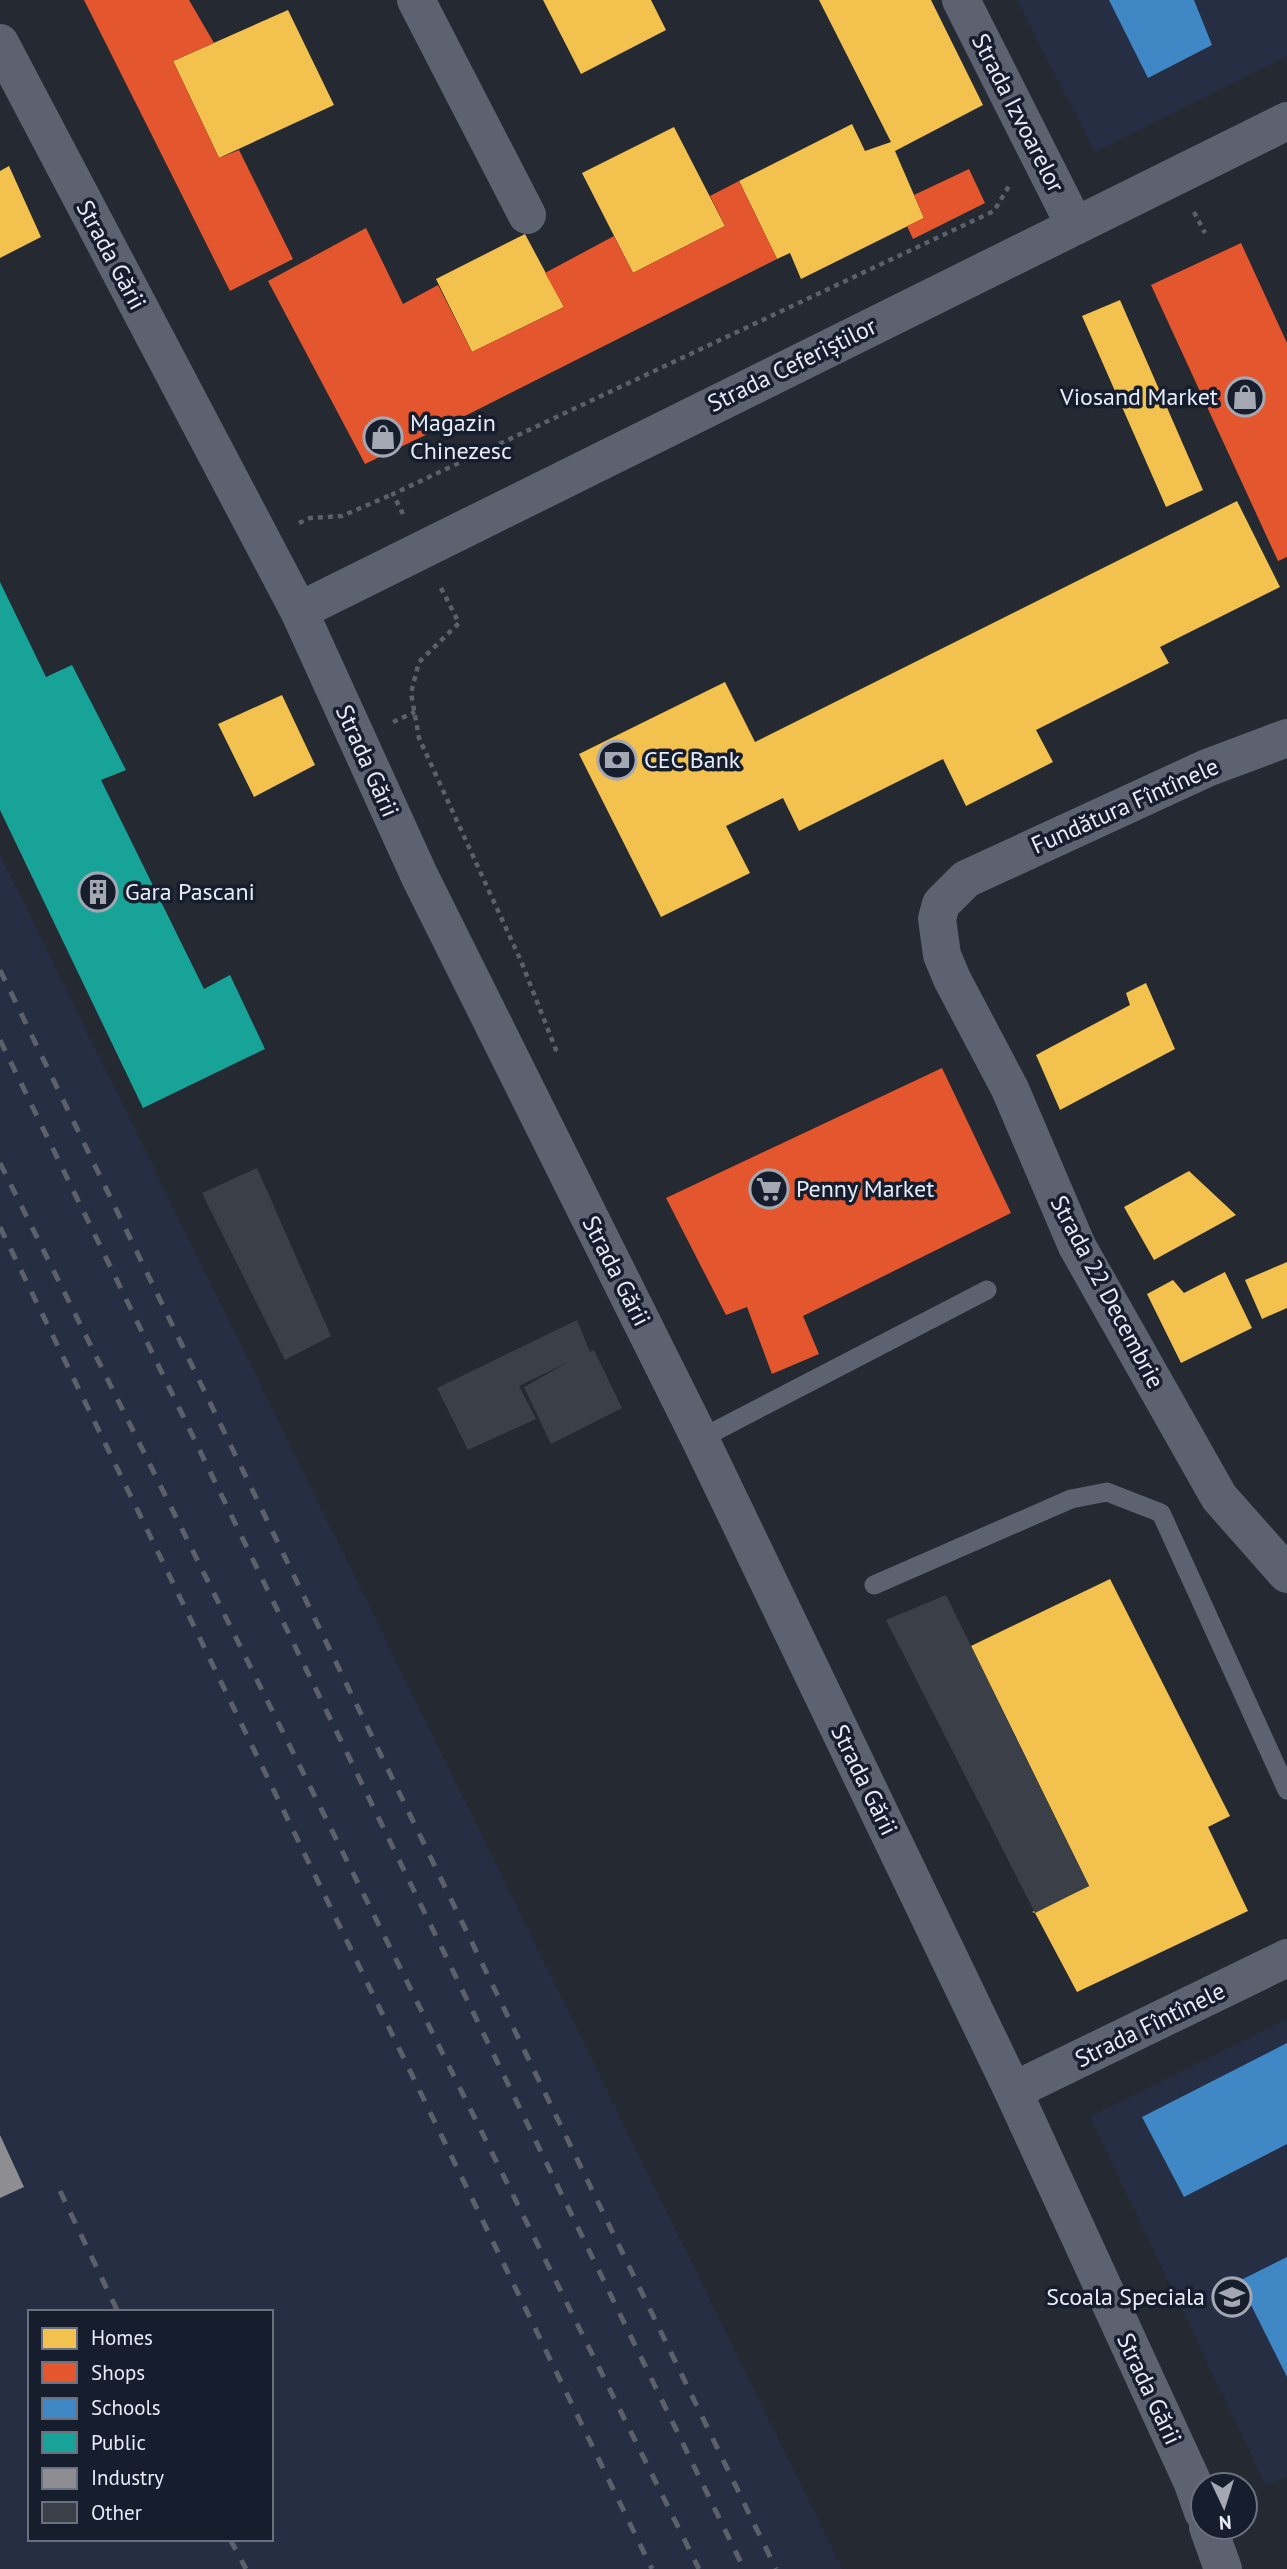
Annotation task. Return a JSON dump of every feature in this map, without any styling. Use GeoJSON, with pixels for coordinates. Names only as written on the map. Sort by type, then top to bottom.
{"type":"FeatureCollection","features":[{"type":"Feature","properties":{"kind":"street"},"geometry":{"type":"LineString","coordinates":[[416,0],[527,215]]}},
{"type":"Feature","properties":{"kind":"street","name":"Strada Izvoarelor"},"geometry":{"type":"LineString","coordinates":[[961,0],[1075,226]]}},
{"type":"Feature","properties":{"kind":"street","name":"Strada Gării"},"geometry":{"type":"LineString","coordinates":[[0,43],[299,611],[420,877],[700,1439],[1013,2091],[1189,2474]]}},
{"type":"Feature","properties":{"kind":"street","name":"Strada Ceferiștilor"},"geometry":{"type":"LineString","coordinates":[[299,611],[1287,121]]}},
{"type":"Feature","properties":{"kind":"street","name":"Fundătura Fîntînele"},"geometry":{"type":"LineString","coordinates":[[966,879],[1207,768],[1287,738]]}},
{"type":"Feature","properties":{"kind":"street","name":"Strada 22 Decembrie"},"geometry":{"type":"LineString","coordinates":[[966,879],[941,904],[937,919],[938,941],[952,979],[1010,1089],[1077,1246],[1090,1270],[1219,1497],[1287,1574]]}},
{"type":"Feature","properties":{"kind":"street","name":"Strada Fîntînele"},"geometry":{"type":"LineString","coordinates":[[1013,2091],[1287,1958]]}},
{"type":"Feature","properties":{"kind":"street"},"geometry":{"type":"LineString","coordinates":[[1213,2541],[1223,2569]]}},
{"type":"Feature","properties":{"kind":"lane"},"geometry":{"type":"LineString","coordinates":[[700,1439],[987,1290]]}},
{"type":"Feature","properties":{"kind":"lane"},"geometry":{"type":"LineString","coordinates":[[874,1585],[1071,1499],[1107,1492],[1161,1513],[1287,1790]]}},
{"type":"Feature","properties":{"kind":"path"},"geometry":{"type":"LineString","coordinates":[[261,540],[310,517],[342,516],[393,494],[993,211],[1012,181]]}},
{"type":"Feature","properties":{"kind":"path"},"geometry":{"type":"LineString","coordinates":[[393,494],[404,516]]}},
{"type":"Feature","properties":{"kind":"path"},"geometry":{"type":"LineString","coordinates":[[451,608],[459,623],[419,662],[411,693],[419,738],[521,961],[559,1057]]}},
{"type":"Feature","properties":{"kind":"shaded area"},"geometry":{"type":"Polygon","coordinates":[[[1017,0],[1287,0],[1287,56],[1095,152],[1017,0]]]}},
{"type":"Feature","properties":{"kind":"shaded area"},"geometry":{"type":"Polygon","coordinates":[[[0,855],[842,2569],[0,2569],[0,855]]]}},
{"type":"Feature","properties":{"kind":"shaded area","name":"Scoala Speciala"},"geometry":{"type":"Polygon","coordinates":[[[1287,2019],[1287,2477],[1266,2485],[1090,2117],[1287,2019]]]}},
{"type":"Feature","properties":{"kind":"building: Homes"},"geometry":{"type":"Polygon","coordinates":[[[543,0],[651,0],[666,30],[581,74],[543,0]]]}},
{"type":"Feature","properties":{"kind":"building: Homes"},"geometry":{"type":"Polygon","coordinates":[[[819,0],[931,0],[983,105],[895,151],[924,218],[801,279],[790,253],[777,259],[739,181],[852,124],[865,151],[891,142],[819,0]]]}},
{"type":"Feature","properties":{"kind":"building: Homes"},"geometry":{"type":"Polygon","coordinates":[[[288,10],[334,105],[219,158],[173,61],[288,10]]]}},
{"type":"Feature","properties":{"kind":"building: Homes"},"geometry":{"type":"Polygon","coordinates":[[[674,127],[725,226],[633,273],[582,173],[674,127]]]}},
{"type":"Feature","properties":{"kind":"building: Homes"},"geometry":{"type":"Polygon","coordinates":[[[9,166],[41,237],[0,258],[0,171],[9,166]]]}},
{"type":"Feature","properties":{"kind":"building: Homes"},"geometry":{"type":"Polygon","coordinates":[[[525,234],[564,307],[472,352],[436,279],[525,234]]]}},
{"type":"Feature","properties":{"kind":"building: Homes"},"geometry":{"type":"Polygon","coordinates":[[[1120,300],[1203,490],[1166,507],[1082,316],[1120,300]]]}},
{"type":"Feature","properties":{"kind":"building: Homes"},"geometry":{"type":"Polygon","coordinates":[[[1237,501],[1280,587],[1160,647],[1169,663],[1036,730],[1053,762],[966,806],[943,759],[799,831],[783,798],[726,826],[750,873],[661,917],[579,754],[725,682],[755,742],[1237,501]]]}},
{"type":"Feature","properties":{"kind":"building: Homes"},"geometry":{"type":"Polygon","coordinates":[[[282,695],[315,765],[254,797],[218,724],[282,695]]]}},
{"type":"Feature","properties":{"kind":"building: Homes"},"geometry":{"type":"Polygon","coordinates":[[[1146,983],[1175,1049],[1060,1110],[1036,1055],[1130,1005],[1126,993],[1146,983]]]}},
{"type":"Feature","properties":{"kind":"building: Homes"},"geometry":{"type":"Polygon","coordinates":[[[1189,1171],[1236,1215],[1154,1260],[1124,1207],[1189,1171]]]}},
{"type":"Feature","properties":{"kind":"building: Homes"},"geometry":{"type":"Polygon","coordinates":[[[1287,1262],[1287,1308],[1262,1319],[1245,1280],[1287,1262]]]}},
{"type":"Feature","properties":{"kind":"building: Homes"},"geometry":{"type":"Polygon","coordinates":[[[1225,1272],[1252,1328],[1181,1363],[1147,1294],[1173,1280],[1184,1293],[1225,1272]]]}},
{"type":"Feature","properties":{"kind":"building: Homes"},"geometry":{"type":"Polygon","coordinates":[[[1110,1579],[1230,1816],[1208,1827],[1248,1911],[1077,1992],[1035,1913],[1032,1912],[1089,1886],[971,1646],[1110,1579]]]}},
{"type":"Feature","properties":{"kind":"building: Shops"},"geometry":{"type":"Polygon","coordinates":[[[84,0],[189,0],[214,43],[173,61],[219,158],[239,150],[293,259],[230,291],[84,0]]]}},
{"type":"Feature","properties":{"kind":"building: Shops"},"geometry":{"type":"Polygon","coordinates":[[[969,169],[985,203],[913,239],[907,226],[924,218],[914,195],[969,169]]]}},
{"type":"Feature","properties":{"kind":"building: Shops"},"geometry":{"type":"Polygon","coordinates":[[[739,181],[777,259],[365,464],[268,281],[366,228],[403,304],[438,285],[472,352],[564,307],[545,273],[614,236],[633,273],[725,226],[710,196],[739,181]]]}},
{"type":"Feature","properties":{"kind":"building: Shops","name":"Viosand Market"},"geometry":{"type":"Polygon","coordinates":[[[1241,243],[1287,343],[1287,557],[1278,561],[1151,285],[1241,243]]]}},
{"type":"Feature","properties":{"kind":"building: Shops"},"geometry":{"type":"Polygon","coordinates":[[[942,1068],[1011,1213],[803,1316],[819,1354],[772,1374],[747,1307],[726,1315],[666,1198],[942,1068]]]}},
{"type":"Feature","properties":{"kind":"building: Schools"},"geometry":{"type":"Polygon","coordinates":[[[1109,0],[1194,0],[1212,45],[1148,78],[1109,0]]]}},
{"type":"Feature","properties":{"kind":"building: Schools"},"geometry":{"type":"Polygon","coordinates":[[[1287,2043],[1287,2144],[1184,2197],[1142,2117],[1287,2043]]]}},
{"type":"Feature","properties":{"kind":"building: Schools"},"geometry":{"type":"Polygon","coordinates":[[[1287,2257],[1287,2377],[1239,2281],[1287,2257]]]}},
{"type":"Feature","properties":{"kind":"building: Public","name":"Gara Pascani"},"geometry":{"type":"Polygon","coordinates":[[[0,582],[46,677],[72,665],[126,770],[101,780],[204,989],[230,975],[265,1049],[143,1108],[0,810],[0,582]]]}},
{"type":"Feature","properties":{"kind":"building: Industry"},"geometry":{"type":"Polygon","coordinates":[[[0,2135],[24,2187],[0,2198],[0,2135]]]}},
{"type":"Feature","properties":{"kind":"building: Other"},"geometry":{"type":"Polygon","coordinates":[[[257,1168],[331,1336],[285,1360],[202,1193],[257,1168]]]}},
{"type":"Feature","properties":{"kind":"building: Other"},"geometry":{"type":"Polygon","coordinates":[[[577,1320],[590,1352],[594,1350],[622,1408],[551,1444],[524,1387],[568,1362],[519,1386],[536,1419],[468,1450],[437,1388],[577,1320]]]}},
{"type":"Feature","properties":{"kind":"building: Other"},"geometry":{"type":"Polygon","coordinates":[[[946,1595],[1089,1886],[1035,1913],[886,1620],[946,1595]]]}},
{"type":"Feature","properties":{"kind":"railway"},"geometry":{"type":"LineString","coordinates":[[0,970],[776,2569]]}},
{"type":"Feature","properties":{"kind":"railway"},"geometry":{"type":"LineString","coordinates":[[0,1040],[744,2569]]}},
{"type":"Feature","properties":{"kind":"railway"},"geometry":{"type":"LineString","coordinates":[[0,1163],[699,2569]]}},
{"type":"Feature","properties":{"kind":"railway"},"geometry":{"type":"LineString","coordinates":[[0,1227],[652,2569]]}},
{"type":"Feature","properties":{"kind":"railway"},"geometry":{"type":"LineString","coordinates":[[60,2191],[117,2310]]}},
{"type":"Feature","properties":{"kind":"railway"},"geometry":{"type":"LineString","coordinates":[[231,2541],[246,2569]]}},
{"type":"Feature","properties":{"kind":"place","name":"Viosand Market"},"geometry":{"type":"Point","coordinates":[1245,397]}},
{"type":"Feature","properties":{"kind":"place","name":"Magazin Chinezesc"},"geometry":{"type":"Point","coordinates":[383,437]}},
{"type":"Feature","properties":{"kind":"place","name":"CEC Bank"},"geometry":{"type":"Point","coordinates":[617,760]}},
{"type":"Feature","properties":{"kind":"place","name":"Gara Pascani"},"geometry":{"type":"Point","coordinates":[98,892]}},
{"type":"Feature","properties":{"kind":"place","name":"Penny Market"},"geometry":{"type":"Point","coordinates":[769,1189]}},
{"type":"Feature","properties":{"kind":"place","name":"Scoala Speciala"},"geometry":{"type":"Point","coordinates":[1232,2297]}}]}
